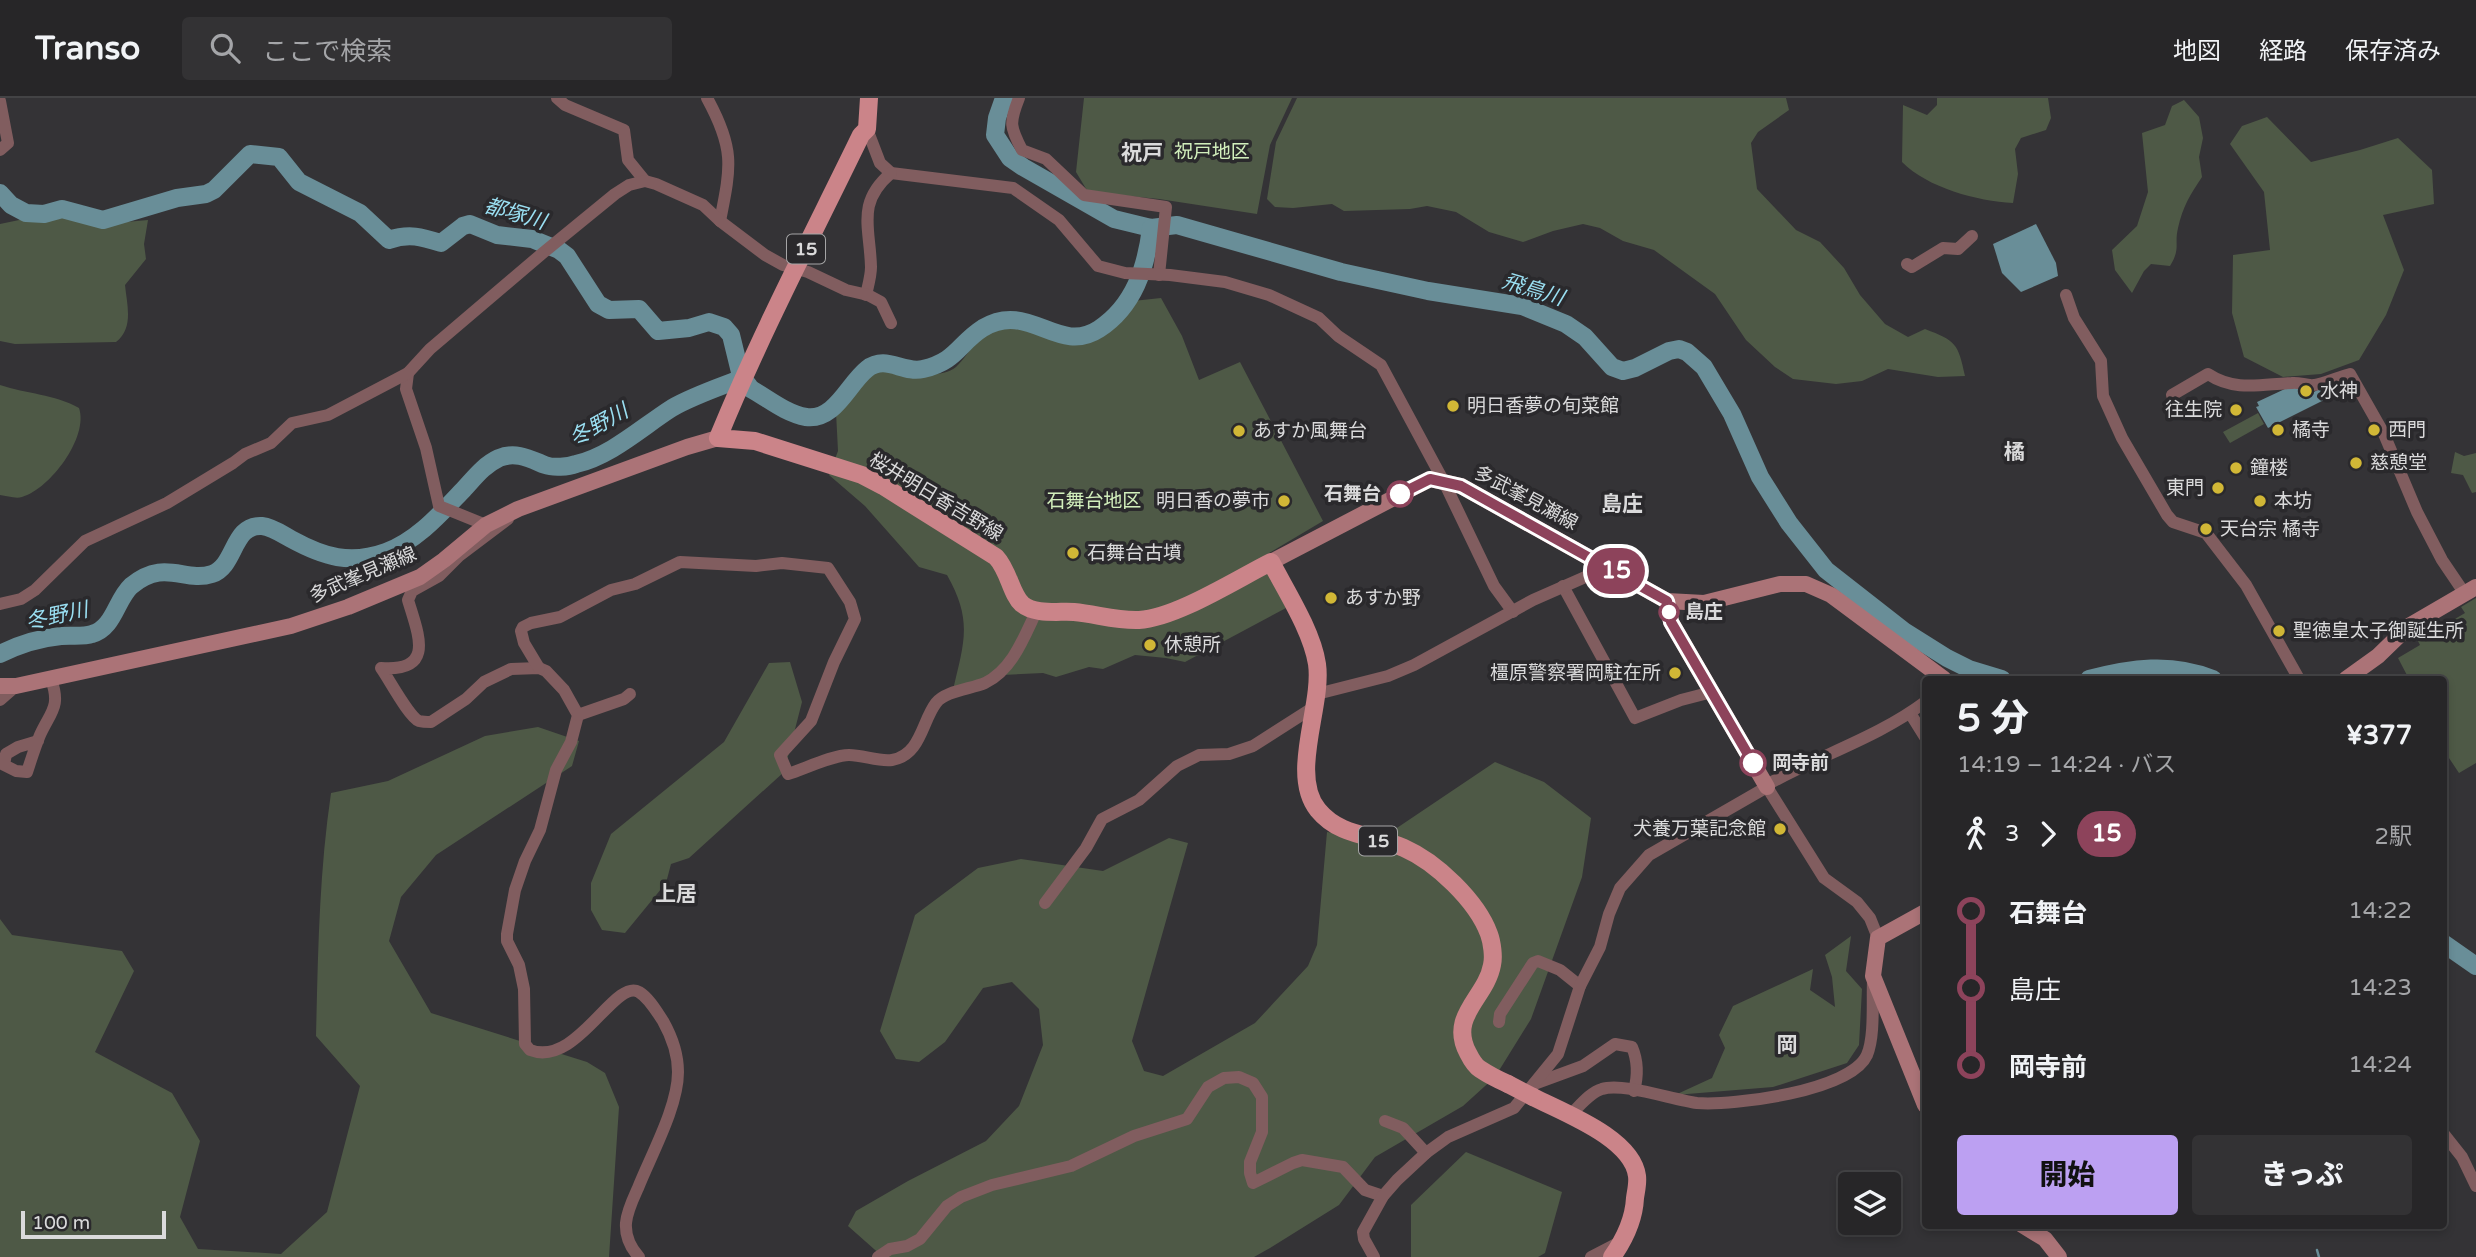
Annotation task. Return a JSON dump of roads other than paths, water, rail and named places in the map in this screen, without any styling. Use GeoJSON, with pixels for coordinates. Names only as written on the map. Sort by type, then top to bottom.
{"type":"FeatureCollection","features":[{"type":"Feature","properties":{"kind":"main road","name":"15"},"geometry":{"type":"LineString","coordinates":[[719,439],[735,397],[796,269],[861,135],[867,130],[869,98]]}},
{"type":"Feature","properties":{"kind":"main road","name":"多武峯見瀬線"},"geometry":{"type":"LineString","coordinates":[[8,686],[291,626],[348,607],[419,577],[444,561],[486,525],[518,509],[687,447],[719,439]]}},
{"type":"Feature","properties":{"kind":"main road","name":"桜井明日香吉野線"},"geometry":{"type":"LineString","coordinates":[[719,439],[755,441],[855,472],[883,486],[992,554],[1006,571],[1018,599],[1028,608],[1037,610]]}},
{"type":"Feature","properties":{"kind":"main road","name":"多武峯見瀬線"},"geometry":{"type":"LineString","coordinates":[[1272,562],[1430,479],[1461,486],[1667,601],[1703,603],[1780,584],[1806,584],[1831,595],[1940,676]]}},
{"type":"Feature","properties":{"kind":"main road","name":"15"},"geometry":{"type":"LineString","coordinates":[[1272,562],[1311,644],[1317,663],[1315,701],[1305,769],[1310,795],[1317,809],[1351,834],[1404,848],[1415,855],[1456,886],[1483,921],[1490,937],[1492,965],[1482,990],[1464,1017],[1461,1034],[1464,1045],[1478,1068],[1508,1084],[1534,1091],[1569,1116],[1615,1141],[1631,1159],[1637,1177],[1636,1195],[1623,1240],[1612,1257]]}},
{"type":"Feature","properties":{"kind":"main road"},"geometry":{"type":"LineString","coordinates":[[1037,610],[1086,613],[1130,620],[1153,618],[1178,610],[1272,562]]}},
{"type":"Feature","properties":{"kind":"main road"},"geometry":{"type":"LineString","coordinates":[[2350,676],[2378,656],[2409,626],[2470,591]]}},
{"type":"Feature","properties":{"kind":"main road"},"geometry":{"type":"LineString","coordinates":[[1667,601],[1671,622],[1766,787]]}},
{"type":"Feature","properties":{"kind":"main road"},"geometry":{"type":"LineString","coordinates":[[1922,914],[1878,938],[1873,976],[1922,1098]]}},
{"type":"Feature","properties":{"kind":"main road"},"geometry":{"type":"LineString","coordinates":[[2029,1229],[2045,1239],[2059,1257]]}},
{"type":"Feature","properties":{"kind":"street"},"geometry":{"type":"LineString","coordinates":[[557,98],[565,105],[624,130],[628,160],[645,181]]}},
{"type":"Feature","properties":{"kind":"street"},"geometry":{"type":"LineString","coordinates":[[708,98],[721,122],[729,158],[730,173],[720,221]]}},
{"type":"Feature","properties":{"kind":"street"},"geometry":{"type":"LineString","coordinates":[[1019,98],[1011,118],[1012,130],[1023,150],[1046,159],[1084,195],[1166,207],[1159,275]]}},
{"type":"Feature","properties":{"kind":"street"},"geometry":{"type":"LineString","coordinates":[[0,101],[8,143],[0,150]]}},
{"type":"Feature","properties":{"kind":"street"},"geometry":{"type":"LineString","coordinates":[[867,130],[880,163],[891,173],[1013,188],[1059,220],[1098,266],[1125,273],[1225,282],[1269,295],[1319,318],[1338,336],[1381,365],[1444,482],[1494,586],[1513,612]]}},
{"type":"Feature","properties":{"kind":"street"},"geometry":{"type":"LineString","coordinates":[[866,295],[871,270],[867,235],[869,203],[876,187],[891,173]]}},
{"type":"Feature","properties":{"kind":"street"},"geometry":{"type":"LineString","coordinates":[[0,604],[21,599],[35,590],[85,541],[167,503],[245,454],[271,443],[292,423],[328,415],[408,373],[451,331],[629,185],[645,181],[666,187],[703,205],[765,255],[881,302],[891,323]]}},
{"type":"Feature","properties":{"kind":"street"},"geometry":{"type":"LineString","coordinates":[[1907,264],[1912,267],[1942,248],[1958,249],[1972,236]]}},
{"type":"Feature","properties":{"kind":"street"},"geometry":{"type":"LineString","coordinates":[[2066,295],[2074,318],[2101,361],[2103,396],[2122,438],[2167,515],[2173,522],[2206,533],[2246,584],[2297,676]]}},
{"type":"Feature","properties":{"kind":"street"},"geometry":{"type":"LineString","coordinates":[[408,373],[406,389],[426,448],[439,506],[486,525]]}},
{"type":"Feature","properties":{"kind":"street"},"geometry":{"type":"LineString","coordinates":[[2172,395],[2208,374],[2219,381],[2246,387],[2295,382],[2315,386],[2325,380],[2350,374],[2384,434],[2435,548],[2470,591]]}},
{"type":"Feature","properties":{"kind":"street"},"geometry":{"type":"LineString","coordinates":[[518,509],[459,556],[439,576],[412,591],[408,600],[421,642],[418,656],[412,664],[381,668],[401,696],[406,710],[417,720],[431,722],[503,671],[539,668]]}},
{"type":"Feature","properties":{"kind":"street"},"geometry":{"type":"LineString","coordinates":[[639,1257],[628,1241],[626,1224],[672,1101],[678,1074],[676,1052],[671,1037],[646,998],[631,990],[618,996],[599,1018],[558,1050],[550,1053],[530,1050],[525,1044],[524,989],[519,965],[507,941],[515,890],[525,861],[540,831],[556,769],[571,742],[578,715],[556,680],[539,668],[524,643],[521,631],[523,627],[540,620],[560,617],[611,590],[635,584],[680,562],[756,566],[782,563],[828,568],[850,602],[855,619],[834,662],[811,721],[780,755],[788,774],[847,755],[892,760],[911,750],[937,702],[948,695],[988,681],[1005,667],[1017,652],[1037,610]]}},
{"type":"Feature","properties":{"kind":"street"},"geometry":{"type":"LineString","coordinates":[[1045,903],[1086,848],[1102,819],[1139,800],[1177,766],[1199,755],[1229,754],[1253,746],[1315,701],[1396,672],[1563,586],[1608,567]]}},
{"type":"Feature","properties":{"kind":"street"},"geometry":{"type":"LineString","coordinates":[[1563,586],[1635,718],[1681,700],[1712,692]]}},
{"type":"Feature","properties":{"kind":"street"},"geometry":{"type":"LineString","coordinates":[[38,741],[55,710],[56,694],[51,679]]}},
{"type":"Feature","properties":{"kind":"street"},"geometry":{"type":"LineString","coordinates":[[0,700],[8,686]]}},
{"type":"Feature","properties":{"kind":"street"},"geometry":{"type":"LineString","coordinates":[[578,715],[624,699],[630,694]]}},
{"type":"Feature","properties":{"kind":"street"},"geometry":{"type":"LineString","coordinates":[[1534,1091],[1558,1054],[1580,986],[1600,947],[1619,888],[1649,855],[1794,769],[1831,754],[1922,704]]}},
{"type":"Feature","properties":{"kind":"street"},"geometry":{"type":"LineString","coordinates":[[1910,713],[1922,732]]}},
{"type":"Feature","properties":{"kind":"street"},"geometry":{"type":"LineString","coordinates":[[1766,787],[1824,878],[1857,902],[1870,918],[1878,938]]}},
{"type":"Feature","properties":{"kind":"street"},"geometry":{"type":"LineString","coordinates":[[1499,1022],[1500,1014],[1533,963],[1538,961],[1560,970],[1580,986]]}},
{"type":"Feature","properties":{"kind":"street"},"geometry":{"type":"LineString","coordinates":[[1569,1116],[1601,1088],[1634,1091],[1697,1103],[1721,1103],[1795,1093],[1841,1076],[1862,1064],[1868,1053],[1873,976]]}},
{"type":"Feature","properties":{"kind":"street"},"geometry":{"type":"LineString","coordinates":[[1374,1257],[1363,1232],[1383,1196],[1426,1153],[1448,1137],[1514,1108],[1534,1091],[1583,1066],[1615,1044],[1632,1047],[1637,1079],[1634,1091]]}},
{"type":"Feature","properties":{"kind":"street"},"geometry":{"type":"LineString","coordinates":[[878,1257],[890,1249],[907,1247],[920,1239],[947,1206],[961,1196],[992,1185],[1071,1166],[1134,1136],[1187,1119],[1208,1087],[1224,1078],[1239,1077],[1254,1083],[1262,1097],[1262,1132],[1250,1162],[1253,1184],[1302,1160],[1343,1167],[1365,1189],[1383,1196]]}},
{"type":"Feature","properties":{"kind":"street"},"geometry":{"type":"LineString","coordinates":[[1385,1121],[1403,1128],[1426,1153]]}},
{"type":"Feature","properties":{"kind":"street"},"geometry":{"type":"LineString","coordinates":[[2447,1138],[2462,1157],[2476,1186]]}},
{"type":"Feature","properties":{"kind":"street"},"geometry":{"type":"LineString","coordinates":[[1591,1257],[1623,1240]]}},
{"type":"Feature","properties":{"kind":"water"},"geometry":{"type":"Polygon","coordinates":[[[2036,224],[2056,263],[2058,276],[2021,292],[2002,273],[1993,244],[2036,224]]]}},
{"type":"Feature","properties":{"kind":"water"},"geometry":{"type":"Polygon","coordinates":[[[2335,381],[2340,392],[2268,428],[2256,407],[2259,406],[2257,402],[2291,386],[2302,388],[2306,396],[2335,381]]]}},
{"type":"Feature","properties":{"kind":"waterway","name":"飛鳥川"},"geometry":{"type":"LineString","coordinates":[[1004,98],[995,135],[1010,158],[1114,219],[1151,228],[1177,225],[1341,272],[1428,291],[1522,306],[1566,324],[1585,337],[1612,367],[1623,371],[1669,351],[1679,349],[1687,352],[1704,367],[1732,414],[1760,477],[1789,523],[1826,570],[1904,631],[1947,658],[1992,676]]}},
{"type":"Feature","properties":{"kind":"waterway","name":"都塚川"},"geometry":{"type":"LineString","coordinates":[[0,193],[11,205],[26,213],[44,214],[62,209],[103,220],[177,198],[206,194],[214,190],[250,154],[279,157],[299,182],[360,213],[389,240],[415,237],[441,243],[463,226],[470,224],[497,235],[532,239],[567,256],[598,304],[609,310],[639,309],[658,331],[689,328],[709,322],[724,327],[731,335],[741,376],[749,386]]}},
{"type":"Feature","properties":{"kind":"waterway","name":"冬野川"},"geometry":{"type":"LineString","coordinates":[[0,654],[37,640],[88,635],[99,631],[110,620],[131,586],[143,578],[164,572],[192,576],[212,574],[226,563],[239,538],[252,527],[269,528],[303,545],[337,557],[361,558],[386,552],[419,533],[480,472],[499,458],[517,456],[556,467],[589,460],[614,448],[679,404],[735,381],[788,411],[816,417],[833,408],[860,376],[874,365],[881,363],[916,370],[934,366],[950,357],[983,328],[1000,321],[1015,320],[1056,333],[1084,336],[1111,320],[1130,297],[1142,271],[1151,228]]}},
{"type":"Feature","properties":{"kind":"waterway","name":"飛鳥川"},"geometry":{"type":"LineString","coordinates":[[2102,676],[2151,668],[2182,670],[2203,676]]}},
{"type":"Feature","properties":{"kind":"waterway","name":"飛鳥川"},"geometry":{"type":"LineString","coordinates":[[2447,946],[2476,966]]}},
{"type":"Feature","properties":{"kind":"waterway"},"geometry":{"type":"LineString","coordinates":[[2317,1250],[2319,1257]]}},
{"type":"Feature","properties":{"kind":"place","name":"水神"},"geometry":{"type":"Point","coordinates":[2306,391]}},
{"type":"Feature","properties":{"kind":"place","name":"明日香夢の旬菜館"},"geometry":{"type":"Point","coordinates":[1453,406]}},
{"type":"Feature","properties":{"kind":"place","name":"往生院"},"geometry":{"type":"Point","coordinates":[2236,410]}},
{"type":"Feature","properties":{"kind":"place","name":"橘寺"},"geometry":{"type":"Point","coordinates":[2278,430]}},
{"type":"Feature","properties":{"kind":"place","name":"西門"},"geometry":{"type":"Point","coordinates":[2374,430]}},
{"type":"Feature","properties":{"kind":"place","name":"あすか風舞台"},"geometry":{"type":"Point","coordinates":[1239,431]}},
{"type":"Feature","properties":{"kind":"place","name":"慈憩堂"},"geometry":{"type":"Point","coordinates":[2356,463]}},
{"type":"Feature","properties":{"kind":"place","name":"鐘楼"},"geometry":{"type":"Point","coordinates":[2236,468]}},
{"type":"Feature","properties":{"kind":"place","name":"東門"},"geometry":{"type":"Point","coordinates":[2218,488]}},
{"type":"Feature","properties":{"kind":"place","name":"石舞台"},"geometry":{"type":"Point","coordinates":[1400,494]}},
{"type":"Feature","properties":{"kind":"place","name":"明日香の夢市"},"geometry":{"type":"Point","coordinates":[1284,501]}},
{"type":"Feature","properties":{"kind":"place","name":"本坊"},"geometry":{"type":"Point","coordinates":[2260,501]}},
{"type":"Feature","properties":{"kind":"place","name":"天台宗 橘寺"},"geometry":{"type":"Point","coordinates":[2206,529]}},
{"type":"Feature","properties":{"kind":"place","name":"石舞台古墳"},"geometry":{"type":"Point","coordinates":[1073,553]}},
{"type":"Feature","properties":{"kind":"place","name":"あすか野"},"geometry":{"type":"Point","coordinates":[1331,598]}},
{"type":"Feature","properties":{"kind":"place","name":"島庄"},"geometry":{"type":"Point","coordinates":[1669,612]}},
{"type":"Feature","properties":{"kind":"place","name":"聖徳皇太子御誕生所"},"geometry":{"type":"Point","coordinates":[2279,631]}},
{"type":"Feature","properties":{"kind":"place","name":"休憩所"},"geometry":{"type":"Point","coordinates":[1150,645]}},
{"type":"Feature","properties":{"kind":"place","name":"橿原警察署岡駐在所"},"geometry":{"type":"Point","coordinates":[1675,673]}},
{"type":"Feature","properties":{"kind":"place","name":"岡寺前"},"geometry":{"type":"Point","coordinates":[1753,763]}},
{"type":"Feature","properties":{"kind":"place","name":"犬養万葉記念館"},"geometry":{"type":"Point","coordinates":[1780,829]}},
{"type":"Feature","properties":{"kind":"district","name":"祝戸"},"geometry":{"type":"Point","coordinates":[1142,153]}},
{"type":"Feature","properties":{"kind":"district","name":"橘"},"geometry":{"type":"Point","coordinates":[2014,452]}},
{"type":"Feature","properties":{"kind":"district","name":"島庄"},"geometry":{"type":"Point","coordinates":[1622,504]}},
{"type":"Feature","properties":{"kind":"district","name":"上居"},"geometry":{"type":"Point","coordinates":[676,894]}},
{"type":"Feature","properties":{"kind":"district","name":"岡"},"geometry":{"type":"Point","coordinates":[1787,1045]}},
{"type":"Feature","properties":{"kind":"park label","name":"祝戸地区"},"geometry":{"type":"Point","coordinates":[1212,152]}},
{"type":"Feature","properties":{"kind":"park label","name":"石舞台地区"},"geometry":{"type":"Point","coordinates":[1094,501]}}]}
